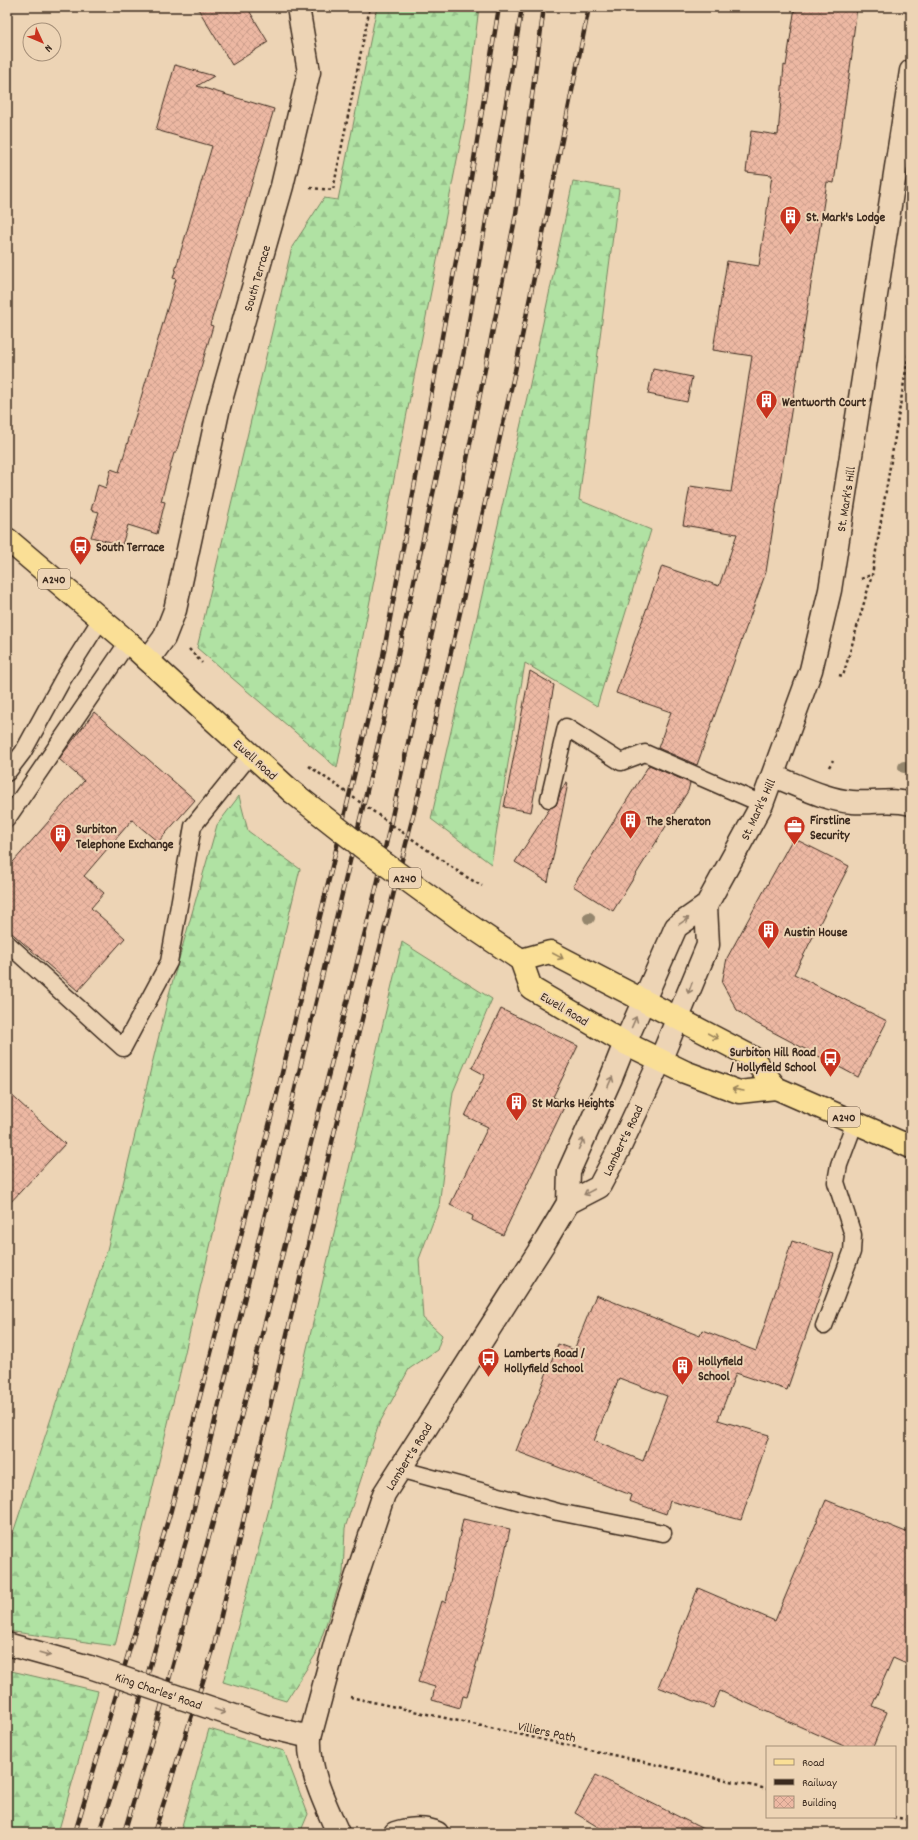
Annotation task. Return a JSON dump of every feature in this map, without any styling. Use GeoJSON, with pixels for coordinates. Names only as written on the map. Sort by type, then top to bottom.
{"type":"FeatureCollection","features":[{"type":"Feature","properties":{"kind":"main road","name":"Ewell Road"},"geometry":{"type":"LineString","coordinates":[[7,538],[128,642],[291,791],[366,850],[463,921],[521,960],[531,988],[625,1044]]}},
{"type":"Feature","properties":{"kind":"main road","name":"A240"},"geometry":{"type":"LineString","coordinates":[[521,960],[550,952],[752,1057],[776,1088],[911,1147]]}},
{"type":"Feature","properties":{"kind":"main road","name":"A240"},"geometry":{"type":"LineString","coordinates":[[625,1044],[660,1061],[739,1092],[776,1088]]}},
{"type":"Feature","properties":{"kind":"street","name":"South Terrace"},"geometry":{"type":"LineString","coordinates":[[148,660],[164,638],[175,610],[219,407],[282,186],[309,72],[298,7]]}},
{"type":"Feature","properties":{"kind":"street","name":"St. Mark's Hill"},"geometry":{"type":"LineString","coordinates":[[625,1044],[676,927],[706,906],[762,804],[811,670],[830,590],[911,71]]}},
{"type":"Feature","properties":{"kind":"street"},"geometry":{"type":"LineString","coordinates":[[773,776],[839,800],[866,802],[901,801],[911,804]]}},
{"type":"Feature","properties":{"kind":"street"},"geometry":{"type":"LineString","coordinates":[[678,1019],[708,945],[706,906]]}},
{"type":"Feature","properties":{"kind":"street","name":"Lambert's Road"},"geometry":{"type":"LineString","coordinates":[[568,1203],[599,1187],[618,1151],[678,1019]]}},
{"type":"Feature","properties":{"kind":"street","name":"Lambert's Road"},"geometry":{"type":"LineString","coordinates":[[338,1833],[317,1782],[309,1754],[310,1737],[339,1629],[362,1556],[384,1494],[568,1203],[569,1171],[625,1044]]}},
{"type":"Feature","properties":{"kind":"street","name":"King Charles' Road"},"geometry":{"type":"LineString","coordinates":[[7,1644],[90,1668],[264,1726],[310,1737]]}},
{"type":"Feature","properties":{"kind":"street"},"geometry":{"type":"LineString","coordinates":[[394,1833],[405,1829],[432,1831],[437,1833]]}},
{"type":"Feature","properties":{"kind":"lane"},"geometry":{"type":"LineString","coordinates":[[7,773],[22,752],[63,679],[101,619]]}},
{"type":"Feature","properties":{"kind":"lane"},"geometry":{"type":"LineString","coordinates":[[7,819],[128,642]]}},
{"type":"Feature","properties":{"kind":"lane"},"geometry":{"type":"LineString","coordinates":[[549,799],[566,727],[621,762],[645,753],[762,804]]}},
{"type":"Feature","properties":{"kind":"lane"},"geometry":{"type":"LineString","coordinates":[[7,943],[123,1048],[169,962],[193,826],[250,755]]}},
{"type":"Feature","properties":{"kind":"lane"},"geometry":{"type":"LineString","coordinates":[[824,1326],[852,1252],[853,1235],[842,1206],[836,1182],[839,1165],[855,1122]]}},
{"type":"Feature","properties":{"kind":"lane"},"geometry":{"type":"LineString","coordinates":[[400,1469],[558,1512],[663,1533]]}},
{"type":"Feature","properties":{"kind":"path"},"geometry":{"type":"LineString","coordinates":[[282,186],[333,190],[370,7]]}},
{"type":"Feature","properties":{"kind":"path"},"geometry":{"type":"LineString","coordinates":[[843,676],[872,575],[911,340]]}},
{"type":"Feature","properties":{"kind":"path"},"geometry":{"type":"LineString","coordinates":[[186,646],[202,662]]}},
{"type":"Feature","properties":{"kind":"path"},"geometry":{"type":"LineString","coordinates":[[828,770],[833,760]]}},
{"type":"Feature","properties":{"kind":"path"},"geometry":{"type":"LineString","coordinates":[[308,766],[463,875],[482,886]]}},
{"type":"Feature","properties":{"kind":"path","name":"Villiers Path"},"geometry":{"type":"LineString","coordinates":[[322,1690],[766,1789]]}},
{"type":"Feature","properties":{"kind":"path"},"geometry":{"type":"LineString","coordinates":[[896,1818],[911,1820]]}},
{"type":"Feature","properties":{"kind":"green space"},"geometry":{"type":"Polygon","coordinates":[[[377,7],[479,7],[466,114],[337,768],[197,648],[292,247],[324,198],[338,200],[377,7]]]}},
{"type":"Feature","properties":{"kind":"green space"},"geometry":{"type":"Polygon","coordinates":[[[573,181],[619,189],[579,500],[651,530],[597,706],[525,663],[491,864],[431,819],[530,384],[573,181]]]}},
{"type":"Feature","properties":{"kind":"green space"},"geometry":{"type":"Polygon","coordinates":[[[239,796],[248,831],[300,869],[115,1646],[7,1631],[7,1551],[107,1250],[169,994],[217,825],[239,796]]]}},
{"type":"Feature","properties":{"kind":"green space"},"geometry":{"type":"Polygon","coordinates":[[[402,942],[492,999],[453,1092],[439,1206],[419,1259],[423,1318],[442,1335],[437,1350],[409,1369],[379,1424],[345,1528],[343,1574],[316,1654],[286,1701],[223,1682],[273,1494],[402,942]]]}},
{"type":"Feature","properties":{"kind":"green space"},"geometry":{"type":"Polygon","coordinates":[[[7,1670],[98,1691],[58,1833],[7,1833],[7,1670]]]}},
{"type":"Feature","properties":{"kind":"green space"},"geometry":{"type":"Polygon","coordinates":[[[209,1729],[284,1751],[308,1814],[300,1833],[180,1833],[209,1729]]]}},
{"type":"Feature","properties":{"kind":"building"},"geometry":{"type":"Polygon","coordinates":[[[197,7],[247,7],[268,42],[232,65],[197,7]]]}},
{"type":"Feature","properties":{"kind":"building"},"geometry":{"type":"Polygon","coordinates":[[[795,7],[857,7],[853,47],[834,183],[827,182],[766,572],[697,765],[658,748],[671,712],[616,693],[662,566],[719,586],[737,534],[683,525],[690,486],[731,492],[752,356],[713,350],[727,261],[759,266],[772,175],[746,172],[751,131],[778,135],[784,65],[786,66],[795,7]]]}},
{"type":"Feature","properties":{"kind":"building"},"geometry":{"type":"Polygon","coordinates":[[[175,65],[214,76],[197,86],[274,109],[210,325],[213,326],[176,453],[174,453],[161,501],[165,502],[157,534],[128,525],[122,545],[91,537],[99,512],[91,510],[98,485],[106,488],[111,469],[119,472],[176,279],[173,278],[212,146],[156,130],[175,65]]]}},
{"type":"Feature","properties":{"kind":"building"},"geometry":{"type":"Polygon","coordinates":[[[653,369],[692,377],[687,402],[648,394],[653,369]]]}},
{"type":"Feature","properties":{"kind":"building"},"geometry":{"type":"Polygon","coordinates":[[[530,671],[554,685],[531,812],[504,807],[530,671]]]}},
{"type":"Feature","properties":{"kind":"building","name":"Surbiton Telephone Exchange"},"geometry":{"type":"Polygon","coordinates":[[[94,712],[195,800],[158,842],[132,820],[84,876],[104,893],[91,908],[125,938],[78,991],[7,929],[7,869],[84,781],[59,759],[94,712]]]}},
{"type":"Feature","properties":{"kind":"building","name":"The Sheraton"},"geometry":{"type":"Polygon","coordinates":[[[649,765],[690,783],[688,791],[613,911],[573,886],[649,765]]]}},
{"type":"Feature","properties":{"kind":"building"},"geometry":{"type":"Polygon","coordinates":[[[566,782],[568,783],[548,882],[515,862],[550,808],[556,805],[566,782]]]}},
{"type":"Feature","properties":{"kind":"building","name":"Austin House"},"geometry":{"type":"Polygon","coordinates":[[[793,838],[849,866],[794,974],[887,1021],[858,1077],[752,1021],[737,1010],[722,983],[727,958],[793,838]]]}},
{"type":"Feature","properties":{"kind":"building","name":"St Marks Heights"},"geometry":{"type":"Polygon","coordinates":[[[501,1009],[578,1046],[553,1097],[566,1103],[503,1235],[472,1220],[473,1216],[450,1205],[488,1127],[465,1116],[485,1075],[472,1068],[501,1009]]]}},
{"type":"Feature","properties":{"kind":"building"},"geometry":{"type":"Polygon","coordinates":[[[7,1091],[65,1144],[7,1206],[7,1091]]]}},
{"type":"Feature","properties":{"kind":"building"},"geometry":{"type":"Polygon","coordinates":[[[792,1241],[834,1254],[787,1390],[736,1373],[718,1420],[769,1435],[741,1520],[670,1501],[666,1514],[629,1501],[631,1495],[516,1451],[558,1344],[574,1350],[596,1295],[700,1336],[702,1330],[756,1351],[792,1241]],[[619,1378],[594,1441],[643,1461],[667,1396],[619,1378]]]}},
{"type":"Feature","properties":{"kind":"building"},"geometry":{"type":"Polygon","coordinates":[[[826,1500],[911,1534],[911,1666],[893,1658],[872,1706],[887,1712],[873,1746],[844,1746],[720,1691],[713,1708],[658,1687],[698,1588],[775,1621],[826,1500]]]}},
{"type":"Feature","properties":{"kind":"building"},"geometry":{"type":"Polygon","coordinates":[[[463,1519],[510,1529],[495,1597],[467,1697],[463,1696],[460,1708],[432,1700],[435,1687],[418,1682],[442,1601],[446,1603],[463,1519]]]}},
{"type":"Feature","properties":{"kind":"building"},"geometry":{"type":"Polygon","coordinates":[[[596,1775],[711,1833],[608,1833],[575,1813],[596,1775]]]}},
{"type":"Feature","properties":{"kind":"railway"},"geometry":{"type":"LineString","coordinates":[[75,1833],[171,1510],[275,1102],[383,656],[468,196],[499,7]]}},
{"type":"Feature","properties":{"kind":"railway"},"geometry":{"type":"LineString","coordinates":[[99,1833],[124,1756],[186,1541],[383,724],[464,351],[522,7]]}},
{"type":"Feature","properties":{"kind":"railway"},"geometry":{"type":"LineString","coordinates":[[124,1833],[153,1736],[224,1483],[377,885],[433,629],[516,214],[544,7]]}},
{"type":"Feature","properties":{"kind":"railway"},"geometry":{"type":"LineString","coordinates":[[154,1833],[213,1650],[344,1091],[420,788],[515,371],[589,7]]}},
{"type":"Feature","properties":{"kind":"place","name":"St. Mark's Lodge"},"geometry":{"type":"Point","coordinates":[791,236]}},
{"type":"Feature","properties":{"kind":"place","name":"Wentworth Court"},"geometry":{"type":"Point","coordinates":[766,420]}},
{"type":"Feature","properties":{"kind":"place","name":"South Terrace"},"geometry":{"type":"Point","coordinates":[80,566]}},
{"type":"Feature","properties":{"kind":"place","name":"The Sheraton"},"geometry":{"type":"Point","coordinates":[630,840]}},
{"type":"Feature","properties":{"kind":"place","name":"Firstline Security"},"geometry":{"type":"Point","coordinates":[795,846]}},
{"type":"Feature","properties":{"kind":"place","name":"Surbiton Telephone Exchange"},"geometry":{"type":"Point","coordinates":[60,854]}},
{"type":"Feature","properties":{"kind":"place","name":"Austin House"},"geometry":{"type":"Point","coordinates":[768,950]}},
{"type":"Feature","properties":{"kind":"place","name":"Surbiton Hill Road / Hollyfield School"},"geometry":{"type":"Point","coordinates":[831,1078]}},
{"type":"Feature","properties":{"kind":"place","name":"St Marks Heights"},"geometry":{"type":"Point","coordinates":[517,1122]}},
{"type":"Feature","properties":{"kind":"place","name":"Lamberts Road / Hollyfield School"},"geometry":{"type":"Point","coordinates":[489,1378]}},
{"type":"Feature","properties":{"kind":"place","name":"Hollyfield School"},"geometry":{"type":"Point","coordinates":[682,1386]}}]}
